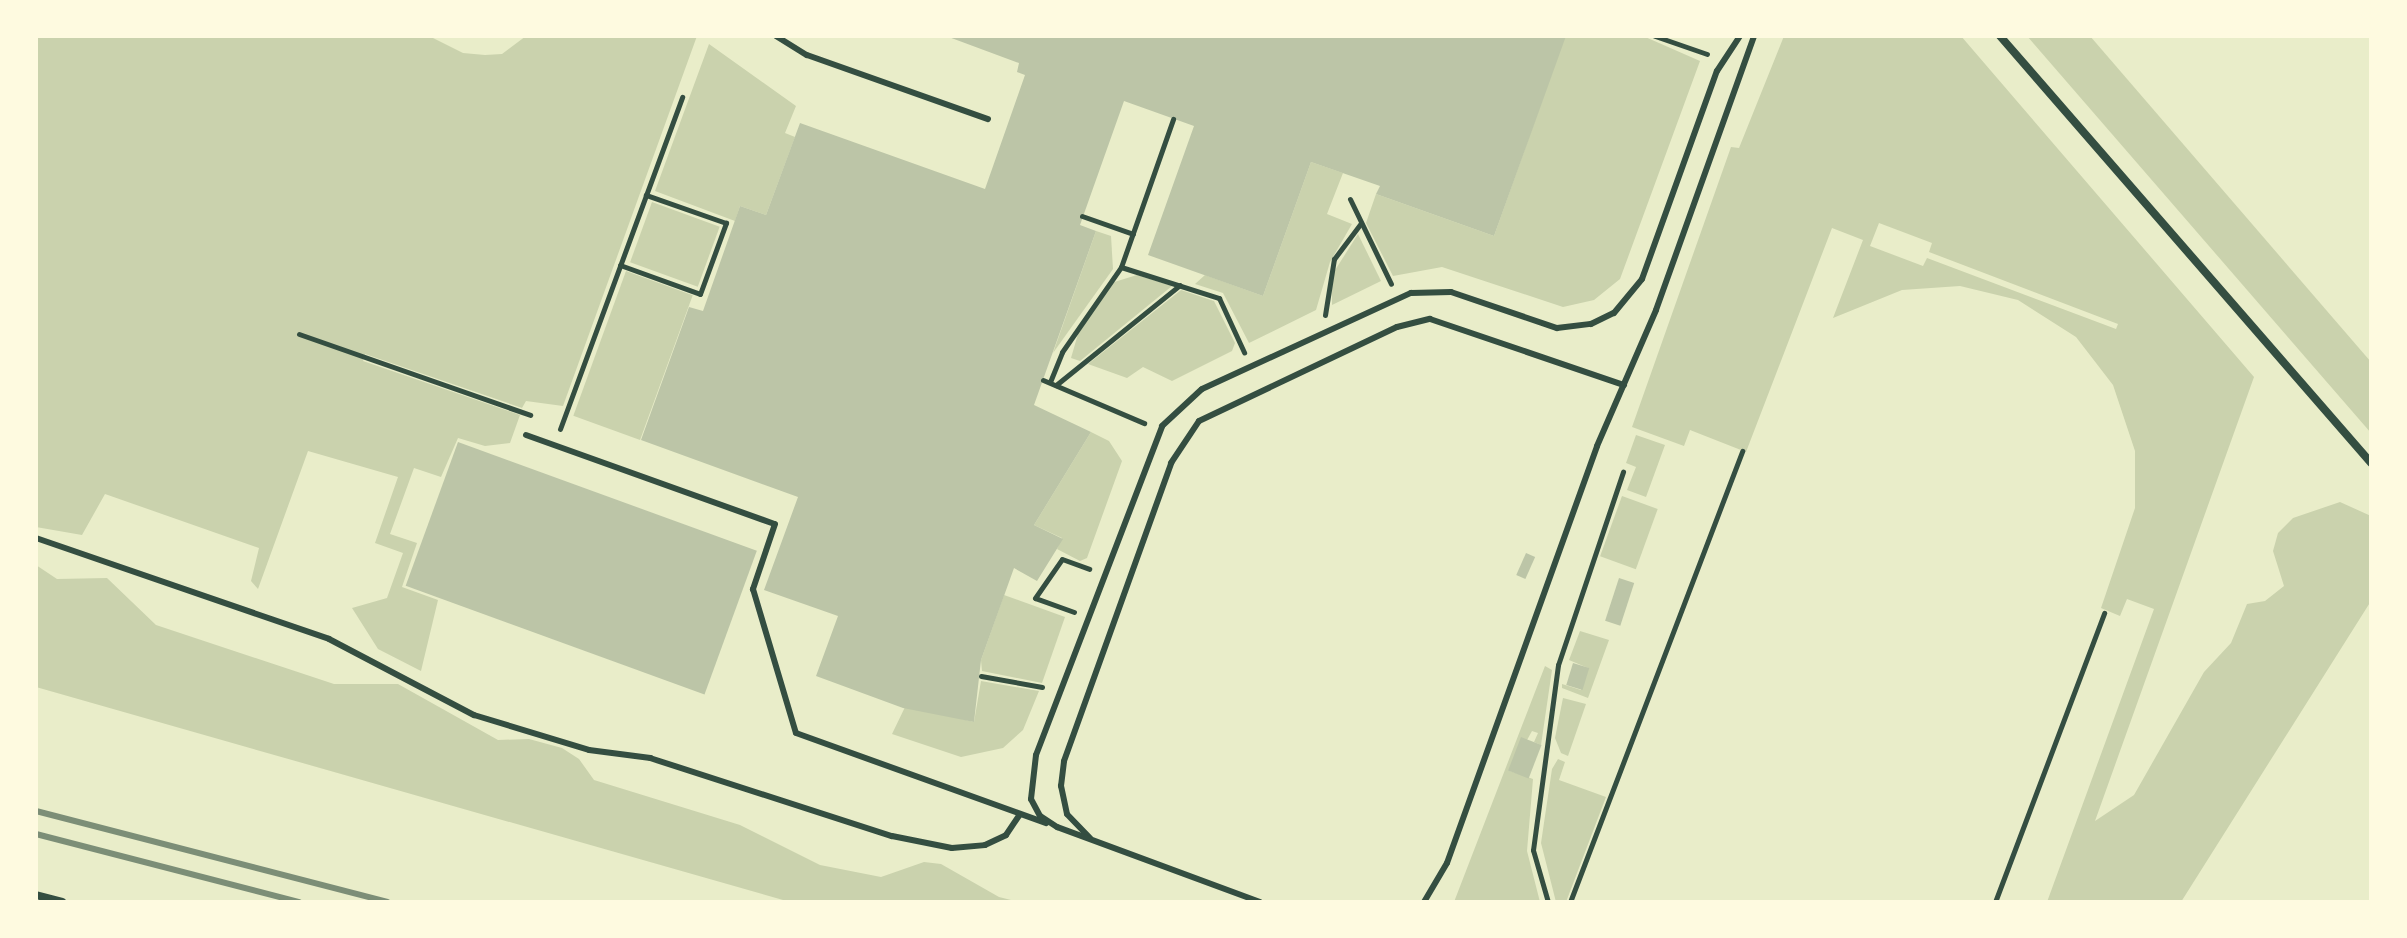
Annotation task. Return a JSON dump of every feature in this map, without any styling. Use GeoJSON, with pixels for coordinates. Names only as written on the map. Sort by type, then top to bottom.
{"type":"FeatureCollection","features":[{"type":"Feature","properties":{"kind":"street"},"geometry":{"type":"LineString","coordinates":[[2000,36],[2371,463]]}},
{"type":"Feature","properties":{"kind":"street"},"geometry":{"type":"LineString","coordinates":[[36,895],[62,902]]}},
{"type":"Feature","properties":{"kind":"lane"},"geometry":{"type":"LineString","coordinates":[[776,36],[807,55],[988,119]]}},
{"type":"Feature","properties":{"kind":"lane"},"geometry":{"type":"LineString","coordinates":[[1057,827],[1040,816],[1031,799],[1033,765],[1141,469],[1173,412],[1202,389],[1423,290],[1451,292],[1557,328],[1591,324],[1614,313],[1642,279],[1717,71],[1740,36]]}},
{"type":"Feature","properties":{"kind":"lane"},"geometry":{"type":"LineString","coordinates":[[1424,902],[1447,863],[1597,446],[1656,310],[1754,36]]}},
{"type":"Feature","properties":{"kind":"lane"},"geometry":{"type":"LineString","coordinates":[[1096,842],[1067,814],[1061,786],[1064,761],[1171,463],[1199,421],[1397,327],[1430,319],[1624,385]]}},
{"type":"Feature","properties":{"kind":"lane"},"geometry":{"type":"LineString","coordinates":[[526,435],[775,524],[753,589],[796,733],[1260,902]]}},
{"type":"Feature","properties":{"kind":"lane"},"geometry":{"type":"LineString","coordinates":[[36,538],[329,639],[474,715],[589,750],[650,758],[892,836],[952,848],[985,845],[1006,835],[1020,814]]}},
{"type":"Feature","properties":{"kind":"path"},"geometry":{"type":"LineString","coordinates":[[1655,36],[1708,54]]}},
{"type":"Feature","properties":{"kind":"path"},"geometry":{"type":"LineString","coordinates":[[554,445],[682,97]]}},
{"type":"Feature","properties":{"kind":"path"},"geometry":{"type":"LineString","coordinates":[[1049,382],[1062,352],[1121,267],[1173,119]]}},
{"type":"Feature","properties":{"kind":"path"},"geometry":{"type":"LineString","coordinates":[[620,265],[700,294],[726,223],[646,195]]}},
{"type":"Feature","properties":{"kind":"path"},"geometry":{"type":"LineString","coordinates":[[1350,199],[1391,285]]}},
{"type":"Feature","properties":{"kind":"path"},"geometry":{"type":"LineString","coordinates":[[1082,216],[1133,234]]}},
{"type":"Feature","properties":{"kind":"path"},"geometry":{"type":"LineString","coordinates":[[1325,315],[1334,259],[1361,223]]}},
{"type":"Feature","properties":{"kind":"path"},"geometry":{"type":"LineString","coordinates":[[1121,267],[1219,298],[1245,352]]}},
{"type":"Feature","properties":{"kind":"path"},"geometry":{"type":"LineString","coordinates":[[1049,382],[1180,285]]}},
{"type":"Feature","properties":{"kind":"path"},"geometry":{"type":"LineString","coordinates":[[299,334],[532,416]]}},
{"type":"Feature","properties":{"kind":"path"},"geometry":{"type":"LineString","coordinates":[[1049,382],[1145,423]]}},
{"type":"Feature","properties":{"kind":"path"},"geometry":{"type":"LineString","coordinates":[[547,421],[561,426]]}},
{"type":"Feature","properties":{"kind":"path"},"geometry":{"type":"LineString","coordinates":[[1570,902],[1742,451]]}},
{"type":"Feature","properties":{"kind":"path"},"geometry":{"type":"LineString","coordinates":[[1548,902],[1533,850],[1558,665],[1623,472]]}},
{"type":"Feature","properties":{"kind":"path"},"geometry":{"type":"LineString","coordinates":[[1074,612],[1035,598],[1062,559],[1090,569]]}},
{"type":"Feature","properties":{"kind":"path"},"geometry":{"type":"LineString","coordinates":[[1995,902],[2104,613]]}},
{"type":"Feature","properties":{"kind":"path"},"geometry":{"type":"LineString","coordinates":[[981,676],[1047,688]]}},
{"type":"Feature","properties":{"kind":"green space"},"geometry":{"type":"Polygon","coordinates":[[[36,36],[429,36],[463,53],[485,55],[502,54],[526,36],[697,36],[563,406],[526,401],[522,408],[365,354],[363,361],[520,415],[510,443],[485,446],[458,438],[441,477],[414,468],[390,534],[417,543],[402,587],[438,600],[421,671],[378,649],[352,608],[387,598],[403,553],[375,543],[398,477],[308,451],[258,589],[251,581],[259,548],[105,494],[82,535],[36,527],[36,36]]]}},
{"type":"Feature","properties":{"kind":"green space"},"geometry":{"type":"Polygon","coordinates":[[[1565,36],[1643,36],[1700,61],[1620,279],[1594,300],[1563,307],[1442,267],[1393,276],[1366,223],[1376,194],[1494,236],[1565,36]]]}},
{"type":"Feature","properties":{"kind":"green space"},"geometry":{"type":"Polygon","coordinates":[[[1784,36],[1961,36],[2254,377],[2095,821],[2134,795],[2204,672],[2231,643],[2247,604],[2265,601],[2284,586],[2273,551],[2278,533],[2293,518],[2340,502],[2371,516],[2371,601],[2181,902],[2047,902],[2154,609],[2127,599],[2120,616],[2101,608],[2135,508],[2135,451],[2113,385],[2076,337],[2018,300],[1960,286],[1902,290],[1833,318],[1863,240],[1832,228],[1746,452],[1690,430],[1684,446],[1632,427],[1731,147],[1739,148],[1784,36]],[[1879,223],[1870,246],[1923,266],[1927,258],[2116,329],[2118,324],[1929,252],[1932,243],[1879,223]]]}},
{"type":"Feature","properties":{"kind":"green space"},"geometry":{"type":"Polygon","coordinates":[[[2027,36],[2090,36],[2371,362],[2371,433],[2027,36]]]}},
{"type":"Feature","properties":{"kind":"green space"},"geometry":{"type":"Polygon","coordinates":[[[709,44],[796,106],[785,133],[795,137],[766,215],[740,206],[735,221],[655,191],[709,44]]]}},
{"type":"Feature","properties":{"kind":"green space"},"geometry":{"type":"Polygon","coordinates":[[[1311,162],[1343,173],[1327,214],[1352,224],[1330,262],[1316,310],[1249,343],[1223,293],[1195,284],[1205,275],[1263,296],[1311,162]]]}},
{"type":"Feature","properties":{"kind":"green space"},"geometry":{"type":"Polygon","coordinates":[[[652,202],[720,227],[698,287],[630,262],[652,202]]]}},
{"type":"Feature","properties":{"kind":"green space"},"geometry":{"type":"Polygon","coordinates":[[[1096,231],[1111,236],[1113,269],[1053,353],[1096,231]]]}},
{"type":"Feature","properties":{"kind":"green space"},"geometry":{"type":"Polygon","coordinates":[[[1358,234],[1381,281],[1332,305],[1332,275],[1358,234]]]}},
{"type":"Feature","properties":{"kind":"green space"},"geometry":{"type":"Polygon","coordinates":[[[626,271],[693,295],[640,440],[573,416],[626,271]]]}},
{"type":"Feature","properties":{"kind":"green space"},"geometry":{"type":"Polygon","coordinates":[[[1137,275],[1172,286],[1080,361],[1071,358],[1078,334],[1111,283],[1137,275]]]}},
{"type":"Feature","properties":{"kind":"green space"},"geometry":{"type":"Polygon","coordinates":[[[1181,290],[1214,301],[1235,343],[1232,351],[1172,381],[1143,367],[1127,378],[1088,364],[1181,290]]]}},
{"type":"Feature","properties":{"kind":"green space"},"geometry":{"type":"Polygon","coordinates":[[[1091,432],[1109,441],[1122,461],[1087,558],[1080,561],[1057,549],[1062,538],[1034,525],[1091,432]]]}},
{"type":"Feature","properties":{"kind":"green space"},"geometry":{"type":"Polygon","coordinates":[[[1636,435],[1665,445],[1646,497],[1627,490],[1636,467],[1626,463],[1636,435]]]}},
{"type":"Feature","properties":{"kind":"green space"},"geometry":{"type":"Polygon","coordinates":[[[1622,496],[1658,509],[1636,569],[1600,556],[1622,496]]]}},
{"type":"Feature","properties":{"kind":"green space"},"geometry":{"type":"Polygon","coordinates":[[[36,565],[57,579],[107,578],[156,625],[334,684],[398,684],[498,740],[529,739],[562,748],[579,759],[594,780],[740,825],[820,865],[881,877],[924,862],[941,864],[999,897],[1019,902],[790,902],[36,687],[36,565]]]}},
{"type":"Feature","properties":{"kind":"green space"},"geometry":{"type":"Polygon","coordinates":[[[1004,595],[1065,617],[1042,683],[982,671],[981,660],[1004,595]]]}},
{"type":"Feature","properties":{"kind":"green space"},"geometry":{"type":"Polygon","coordinates":[[[1580,631],[1609,640],[1588,698],[1562,688],[1562,684],[1581,690],[1588,668],[1569,660],[1580,631]]]}},
{"type":"Feature","properties":{"kind":"green space"},"geometry":{"type":"Polygon","coordinates":[[[1545,666],[1552,670],[1541,745],[1534,742],[1538,733],[1532,731],[1510,771],[1533,779],[1527,851],[1540,902],[1454,902],[1545,666]]]}},
{"type":"Feature","properties":{"kind":"green space"},"geometry":{"type":"Polygon","coordinates":[[[981,681],[1039,691],[1023,730],[1003,748],[961,757],[892,734],[906,705],[974,722],[981,681]]]}},
{"type":"Feature","properties":{"kind":"green space"},"geometry":{"type":"Polygon","coordinates":[[[1563,698],[1586,704],[1568,756],[1561,753],[1555,738],[1563,698]]]}},
{"type":"Feature","properties":{"kind":"green space"},"geometry":{"type":"Polygon","coordinates":[[[1558,759],[1565,762],[1559,780],[1606,797],[1566,902],[1556,902],[1541,843],[1552,769],[1558,759]]]}},
{"type":"Feature","properties":{"kind":"building"},"geometry":{"type":"Polygon","coordinates":[[[946,36],[1566,36],[1494,236],[1376,194],[1380,186],[1311,162],[1263,296],[1148,255],[1194,126],[1124,101],[1080,225],[1096,231],[1034,405],[1091,432],[1034,525],[1063,539],[1037,581],[1014,568],[981,660],[974,722],[903,708],[816,676],[838,616],[764,590],[798,497],[641,440],[689,307],[703,311],[740,206],[766,215],[800,123],[985,189],[1025,75],[1017,72],[1019,63],[946,36]]]}},
{"type":"Feature","properties":{"kind":"building"},"geometry":{"type":"Polygon","coordinates":[[[458,442],[757,551],[704,695],[406,586],[458,442]]]}},
{"type":"Feature","properties":{"kind":"building"},"geometry":{"type":"Polygon","coordinates":[[[1526,553],[1535,557],[1525,579],[1516,575],[1526,553]]]}},
{"type":"Feature","properties":{"kind":"building"},"geometry":{"type":"Polygon","coordinates":[[[1619,578],[1634,583],[1620,626],[1605,621],[1619,578]]]}},
{"type":"Feature","properties":{"kind":"building"},"geometry":{"type":"Polygon","coordinates":[[[1573,663],[1589,668],[1583,690],[1566,685],[1573,663]]]}},
{"type":"Feature","properties":{"kind":"building"},"geometry":{"type":"Polygon","coordinates":[[[1521,737],[1542,745],[1529,778],[1508,771],[1521,737]]]}},
{"type":"Feature","properties":{"kind":"railway"},"geometry":{"type":"LineString","coordinates":[[36,811],[387,902]]}},
{"type":"Feature","properties":{"kind":"railway"},"geometry":{"type":"LineString","coordinates":[[36,834],[299,902]]}}]}
